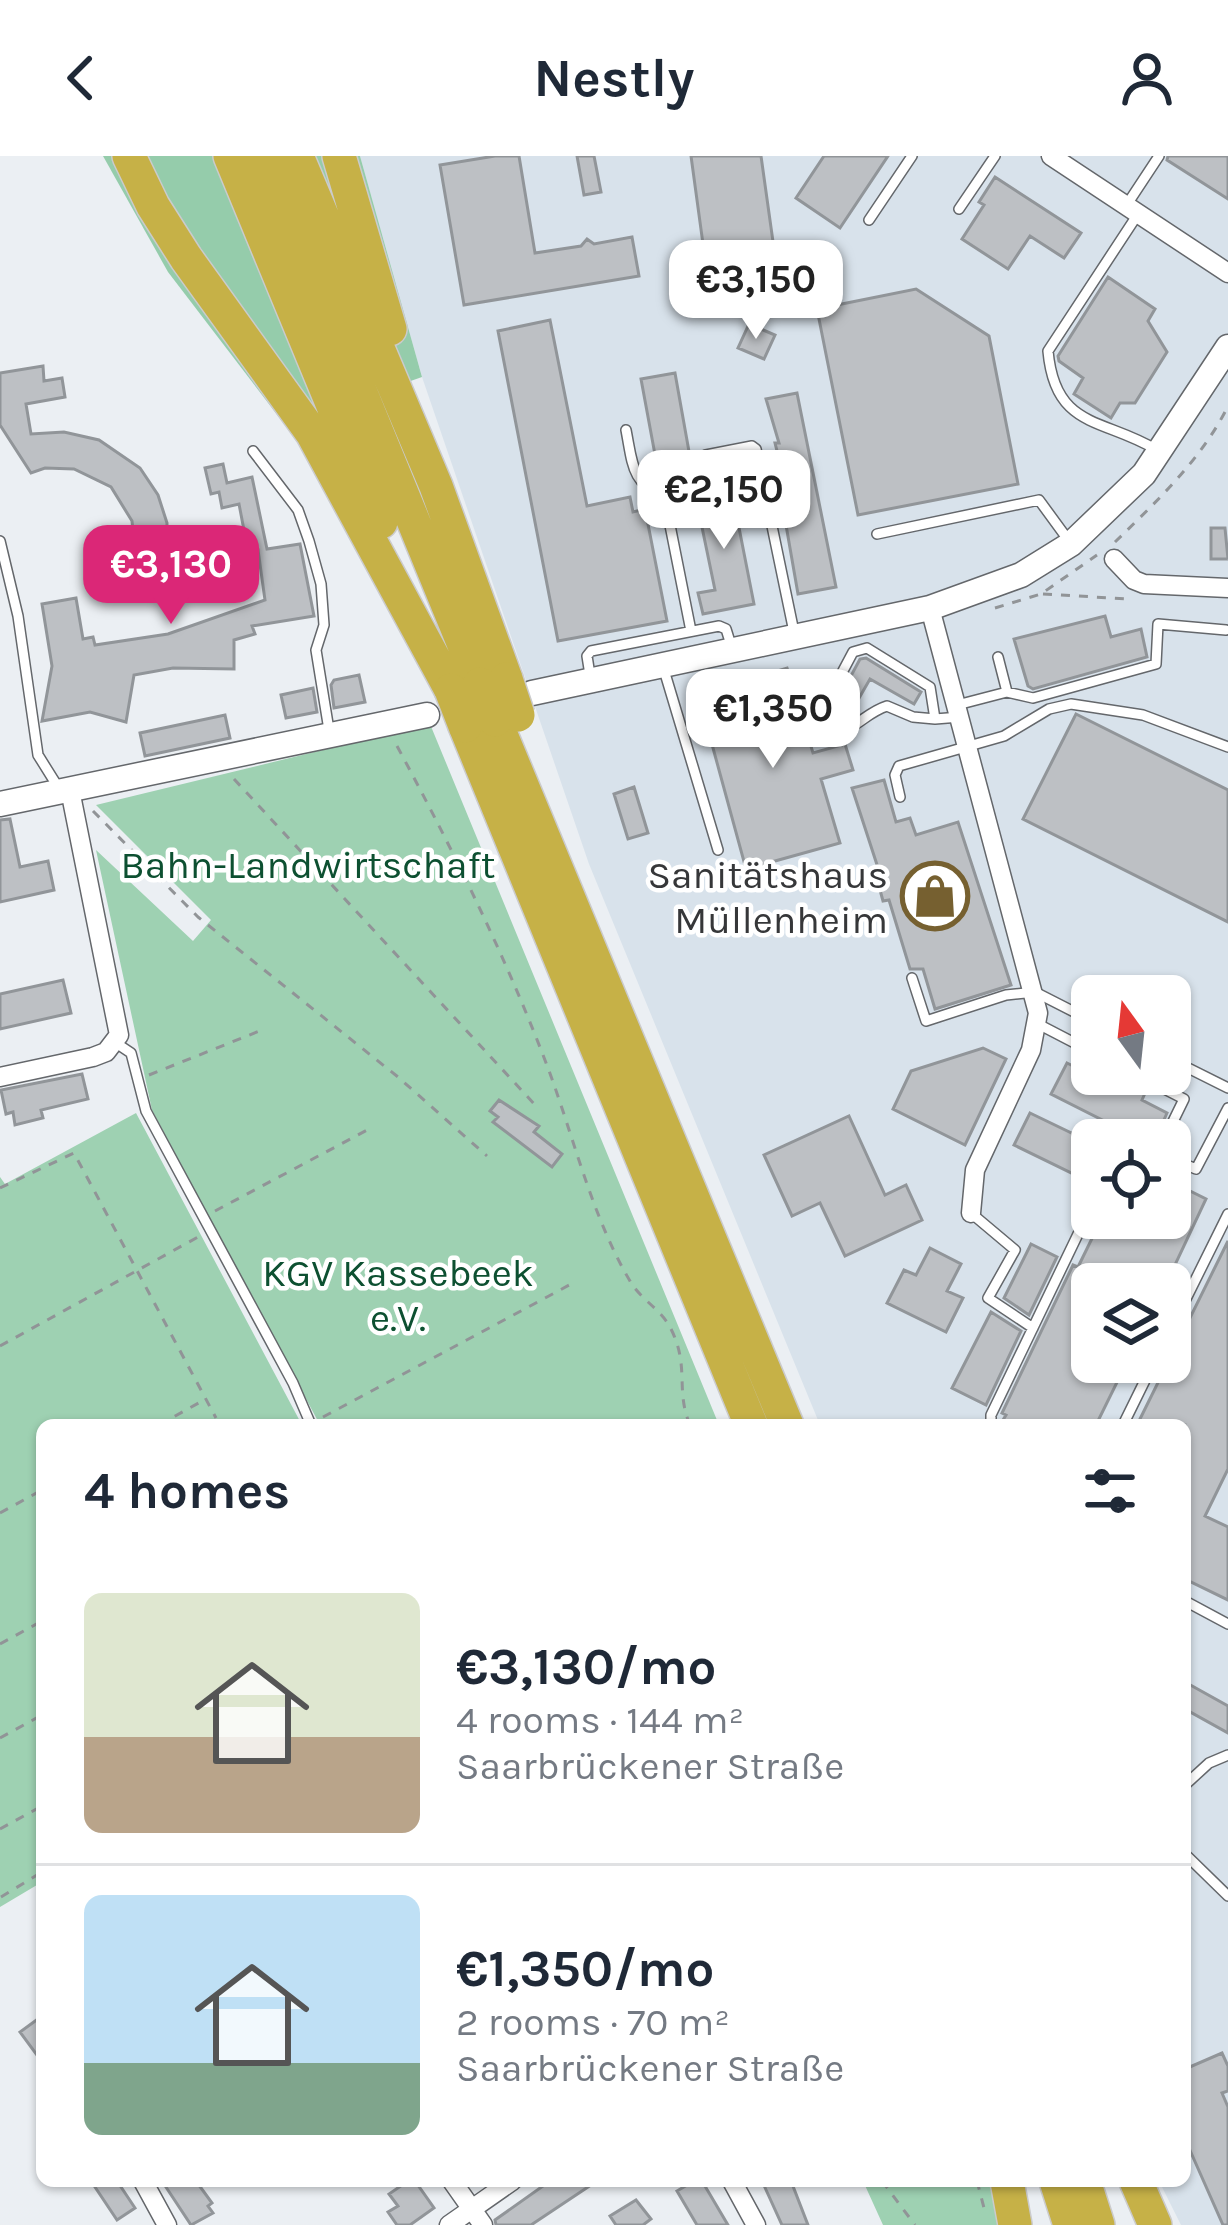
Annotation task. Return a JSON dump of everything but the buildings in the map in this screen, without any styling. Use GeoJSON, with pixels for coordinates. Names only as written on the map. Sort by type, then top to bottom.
{"type":"FeatureCollection","features":[{"type":"Feature","properties":{"kind":"highway"},"geometry":{"type":"LineString","coordinates":[[129,156],[153,206],[206,288],[312,433],[484,703]]}},
{"type":"Feature","properties":{"kind":"highway"},"geometry":{"type":"LineString","coordinates":[[230,156],[484,703],[640,1063],[785,1419]]}},
{"type":"Feature","properties":{"kind":"highway"},"geometry":{"type":"LineString","coordinates":[[264,156],[484,703],[703,1309],[747,1414]]}},
{"type":"Feature","properties":{"kind":"highway"},"geometry":{"type":"LineString","coordinates":[[297,156],[436,486]]}},
{"type":"Feature","properties":{"kind":"highway"},"geometry":{"type":"LineString","coordinates":[[339,156],[436,486],[484,703]]}},
{"type":"Feature","properties":{"kind":"highway"},"geometry":{"type":"LineString","coordinates":[[1008,2187],[1015,2225]]}},
{"type":"Feature","properties":{"kind":"highway"},"geometry":{"type":"LineString","coordinates":[[1058,2187],[1070,2225]]}},
{"type":"Feature","properties":{"kind":"highway"},"geometry":{"type":"LineString","coordinates":[[1086,2187],[1098,2225]]}},
{"type":"Feature","properties":{"kind":"highway"},"geometry":{"type":"LineString","coordinates":[[1139,2187],[1155,2225]]}},
{"type":"Feature","properties":{"kind":"street"},"geometry":{"type":"LineString","coordinates":[[1051,156],[1228,273]]}},
{"type":"Feature","properties":{"kind":"street"},"geometry":{"type":"LineString","coordinates":[[0,804],[930,608],[1004,583],[1071,544],[1117,504],[1159,452],[1228,347]]}},
{"type":"Feature","properties":{"kind":"street"},"geometry":{"type":"LineString","coordinates":[[1114,559],[1144,584],[1228,588]]}},
{"type":"Feature","properties":{"kind":"street"},"geometry":{"type":"LineString","coordinates":[[930,608],[1035,992],[1038,1024],[1026,1064],[975,1171],[971,1213]]}},
{"type":"Feature","properties":{"kind":"street"},"geometry":{"type":"LineString","coordinates":[[0,1077],[93,1057],[116,1043],[119,1022],[64,791]]}},
{"type":"Feature","properties":{"kind":"street"},"geometry":{"type":"LineString","coordinates":[[146,2187],[167,2225]]}},
{"type":"Feature","properties":{"kind":"street"},"geometry":{"type":"LineString","coordinates":[[456,2187],[477,2217]]}},
{"type":"Feature","properties":{"kind":"street"},"geometry":{"type":"LineString","coordinates":[[449,2225],[477,2217],[506,2187]]}},
{"type":"Feature","properties":{"kind":"street"},"geometry":{"type":"LineString","coordinates":[[735,2187],[756,2225]]}},
{"type":"Feature","properties":{"kind":"lane"},"geometry":{"type":"LineString","coordinates":[[869,220],[912,156]]}},
{"type":"Feature","properties":{"kind":"lane"},"geometry":{"type":"LineString","coordinates":[[959,209],[995,156]]}},
{"type":"Feature","properties":{"kind":"lane"},"geometry":{"type":"LineString","coordinates":[[1159,156],[1048,351],[1050,371],[1072,411],[1106,431],[1125,431],[1159,452]]}},
{"type":"Feature","properties":{"kind":"lane"},"geometry":{"type":"LineString","coordinates":[[626,430],[635,476],[665,500],[698,493],[706,455],[756,449],[795,637]]}},
{"type":"Feature","properties":{"kind":"lane"},"geometry":{"type":"LineString","coordinates":[[253,451],[298,510],[321,584],[324,625],[316,650],[329,736]]}},
{"type":"Feature","properties":{"kind":"lane"},"geometry":{"type":"LineString","coordinates":[[665,500],[691,631]]}},
{"type":"Feature","properties":{"kind":"lane"},"geometry":{"type":"LineString","coordinates":[[877,534],[1039,500],[1071,544]]}},
{"type":"Feature","properties":{"kind":"lane"},"geometry":{"type":"LineString","coordinates":[[0,541],[18,616],[38,755],[64,791]]}},
{"type":"Feature","properties":{"kind":"lane"},"geometry":{"type":"LineString","coordinates":[[934,719],[930,687],[867,648],[854,652],[819,716],[834,733],[856,729],[873,711],[887,706],[913,718],[934,719],[1007,692],[1033,698],[1156,664],[1158,624],[1226,630]]}},
{"type":"Feature","properties":{"kind":"lane"},"geometry":{"type":"LineString","coordinates":[[592,680],[587,656],[591,651],[719,626],[726,628],[732,650]]}},
{"type":"Feature","properties":{"kind":"lane"},"geometry":{"type":"LineString","coordinates":[[998,656],[1007,692]]}},
{"type":"Feature","properties":{"kind":"lane"},"geometry":{"type":"LineString","coordinates":[[662,665],[718,850]]}},
{"type":"Feature","properties":{"kind":"lane"},"geometry":{"type":"LineString","coordinates":[[900,797],[895,775],[899,766],[1004,736],[1049,709],[1071,704],[1143,715],[1228,747]]}},
{"type":"Feature","properties":{"kind":"lane"},"geometry":{"type":"LineString","coordinates":[[912,978],[931,1038]]}},
{"type":"Feature","properties":{"kind":"lane"},"geometry":{"type":"LineString","coordinates":[[926,1021],[1006,995],[1035,992],[1071,1010]]}},
{"type":"Feature","properties":{"kind":"lane"},"geometry":{"type":"LineString","coordinates":[[1038,1024],[1071,1041]]}},
{"type":"Feature","properties":{"kind":"lane"},"geometry":{"type":"LineString","coordinates":[[116,1043],[131,1053],[146,1111],[308,1419]]}},
{"type":"Feature","properties":{"kind":"lane"},"geometry":{"type":"LineString","coordinates":[[1191,1070],[1228,1088]]}},
{"type":"Feature","properties":{"kind":"lane"},"geometry":{"type":"LineString","coordinates":[[1174,1119],[1184,1099],[1176,1095]]}},
{"type":"Feature","properties":{"kind":"lane"},"geometry":{"type":"LineString","coordinates":[[1191,1167],[1196,1169],[1228,1108]]}},
{"type":"Feature","properties":{"kind":"lane"},"geometry":{"type":"LineString","coordinates":[[971,1213],[1015,1250],[988,1298],[1033,1328]]}},
{"type":"Feature","properties":{"kind":"lane"},"geometry":{"type":"LineString","coordinates":[[1191,1288],[1228,1214]]}},
{"type":"Feature","properties":{"kind":"lane"},"geometry":{"type":"LineString","coordinates":[[991,1419],[1076,1239]]}},
{"type":"Feature","properties":{"kind":"lane"},"geometry":{"type":"LineString","coordinates":[[1126,1419],[1144,1383]]}},
{"type":"Feature","properties":{"kind":"lane"},"geometry":{"type":"LineString","coordinates":[[1191,1604],[1228,1624]]}},
{"type":"Feature","properties":{"kind":"lane"},"geometry":{"type":"LineString","coordinates":[[1191,1780],[1209,1763],[1228,1755]]}},
{"type":"Feature","properties":{"kind":"lane"},"geometry":{"type":"LineString","coordinates":[[1191,1860],[1228,1896]]}},
{"type":"Feature","properties":{"kind":"path"},"geometry":{"type":"LineString","coordinates":[[390,734],[473,895],[547,1064],[600,1214],[631,1284],[670,1324],[685,1365],[681,1404],[687,1419]]}},
{"type":"Feature","properties":{"kind":"path"},"geometry":{"type":"LineString","coordinates":[[225,769],[536,1107]]}},
{"type":"Feature","properties":{"kind":"path"},"geometry":{"type":"LineString","coordinates":[[64,791],[198,917],[398,1077],[487,1156]]}},
{"type":"Feature","properties":{"kind":"path"},"geometry":{"type":"LineString","coordinates":[[136,1080],[262,1030]]}},
{"type":"Feature","properties":{"kind":"path"},"geometry":{"type":"LineString","coordinates":[[202,1217],[371,1128]]}},
{"type":"Feature","properties":{"kind":"path"},"geometry":{"type":"LineString","coordinates":[[0,1188],[74,1153],[216,1418]]}},
{"type":"Feature","properties":{"kind":"path"},"geometry":{"type":"LineString","coordinates":[[0,1346],[209,1230]]}},
{"type":"Feature","properties":{"kind":"path"},"geometry":{"type":"LineString","coordinates":[[320,1419],[573,1283]]}},
{"type":"Feature","properties":{"kind":"path"},"geometry":{"type":"LineString","coordinates":[[170,1419],[206,1399]]}},
{"type":"Feature","properties":{"kind":"path"},"geometry":{"type":"LineString","coordinates":[[0,1513],[36,1493]]}},
{"type":"Feature","properties":{"kind":"path"},"geometry":{"type":"LineString","coordinates":[[0,1644],[36,1624]]}},
{"type":"Feature","properties":{"kind":"path"},"geometry":{"type":"LineString","coordinates":[[0,1738],[36,1718]]}},
{"type":"Feature","properties":{"kind":"path"},"geometry":{"type":"LineString","coordinates":[[0,1829],[36,1809]]}},
{"type":"Feature","properties":{"kind":"path"},"geometry":{"type":"LineString","coordinates":[[1,1898],[36,1876]]}},
{"type":"Feature","properties":{"kind":"path"},"geometry":{"type":"LineString","coordinates":[[886,2187],[915,2225]]}},
{"type":"Feature","properties":{"kind":"path"},"geometry":{"type":"LineString","coordinates":[[979,2187],[989,2225]]}},
{"type":"Feature","properties":{"kind":"shaded area"},"geometry":{"type":"Polygon","coordinates":[[[360,156],[1228,156],[1228,2225],[1181,2225],[1162,2187],[1191,2187],[1191,1419],[818,1419],[589,864],[422,377],[360,156]]]}},
{"type":"Feature","properties":{"kind":"green space"},"geometry":{"type":"Polygon","coordinates":[[[103,156],[360,156],[422,377],[285,425],[168,272],[103,156]]]}},
{"type":"Feature","properties":{"kind":"green space"},"geometry":{"type":"Polygon","coordinates":[[[430,724],[717,1419],[317,1419],[152,1110],[96,850],[193,941],[211,920],[96,805],[430,724]]]}},
{"type":"Feature","properties":{"kind":"green space"},"geometry":{"type":"Polygon","coordinates":[[[136,1113],[299,1419],[36,1419],[36,1886],[0,1907],[0,1177],[5,1184],[136,1113]]]}},
{"type":"Feature","properties":{"kind":"green space"},"geometry":{"type":"Polygon","coordinates":[[[866,2187],[991,2187],[999,2225],[883,2225],[866,2187]]]}},
{"type":"Feature","properties":{"kind":"place","name":"Sanitätshaus Müllenheim"},"geometry":{"type":"Point","coordinates":[935,896]}},
{"type":"Feature","properties":{"kind":"park label","name":"Bahn-Landwirtschaft"},"geometry":{"type":"Point","coordinates":[308,864]}},
{"type":"Feature","properties":{"kind":"park label","name":"KGV Kassebeek e.V."},"geometry":{"type":"Point","coordinates":[398,1294]}}]}
